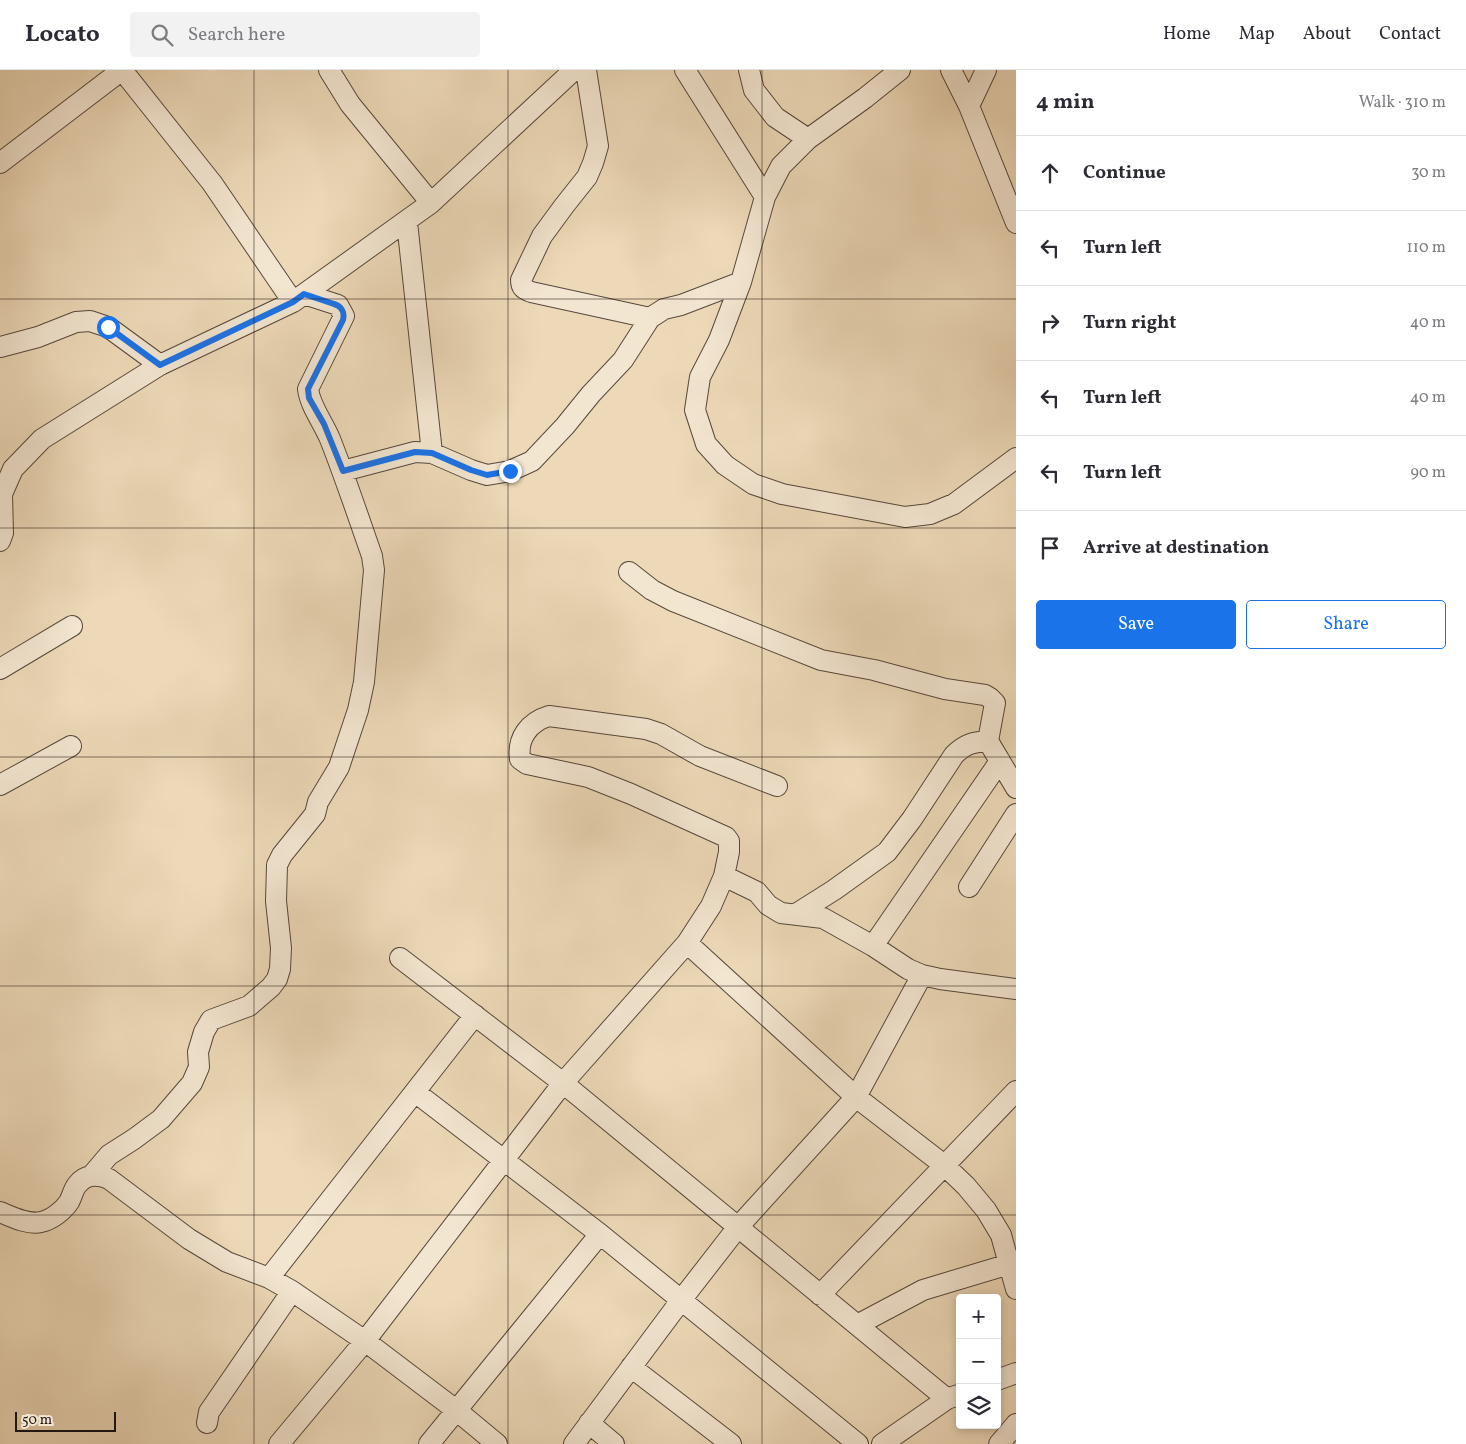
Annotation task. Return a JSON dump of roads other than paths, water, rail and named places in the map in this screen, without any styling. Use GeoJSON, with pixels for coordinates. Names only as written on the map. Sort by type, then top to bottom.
{"type":"FeatureCollection","features":[{"type":"Feature","properties":{"kind":"street"},"geometry":{"type":"LineString","coordinates":[[0,163],[122,70],[212,183],[298,298],[338,305],[343,312],[343,320],[308,389],[309,398],[324,424],[343,471],[372,556],[374,570],[364,682],[358,710],[339,767],[318,802],[315,814],[282,855],[277,866],[276,901],[281,948],[280,969],[277,979],[271,987],[249,1006],[211,1020],[204,1032],[198,1052],[199,1067],[192,1083],[161,1119],[109,1155],[92,1175],[78,1184],[69,1202],[58,1214],[40,1223],[18,1220],[0,1212]]}},
{"type":"Feature","properties":{"kind":"street"},"geometry":{"type":"LineString","coordinates":[[329,70],[350,104],[431,203]]}},
{"type":"Feature","properties":{"kind":"street"},"geometry":{"type":"LineString","coordinates":[[0,542],[3,533],[2,494],[14,470],[42,439],[160,365],[298,298],[431,203],[574,70]]}},
{"type":"Feature","properties":{"kind":"street"},"geometry":{"type":"LineString","coordinates":[[586,70],[598,146],[587,177],[542,236],[520,280],[521,285],[524,289],[531,292],[650,318]]}},
{"type":"Feature","properties":{"kind":"street"},"geometry":{"type":"LineString","coordinates":[[685,70],[765,197]]}},
{"type":"Feature","properties":{"kind":"street"},"geometry":{"type":"LineString","coordinates":[[749,70],[754,90],[775,116],[808,139]]}},
{"type":"Feature","properties":{"kind":"street"},"geometry":{"type":"LineString","coordinates":[[900,70],[808,139],[781,166],[765,197],[741,282],[719,340],[700,377],[695,410],[706,444],[726,465],[753,484],[782,494],[905,517],[930,514],[954,504],[1016,458]]}},
{"type":"Feature","properties":{"kind":"street"},"geometry":{"type":"LineString","coordinates":[[951,70],[970,106],[1016,223]]}},
{"type":"Feature","properties":{"kind":"street"},"geometry":{"type":"LineString","coordinates":[[970,106],[986,70]]}},
{"type":"Feature","properties":{"kind":"street"},"geometry":{"type":"LineString","coordinates":[[406,222],[432,453]]}},
{"type":"Feature","properties":{"kind":"street"},"geometry":{"type":"LineString","coordinates":[[343,471],[415,452],[432,453],[487,475],[510,471],[532,461],[623,360],[650,318],[664,309],[681,305],[741,282]]}},
{"type":"Feature","properties":{"kind":"street"},"geometry":{"type":"LineString","coordinates":[[0,347],[38,338],[76,322],[90,321],[108,327],[160,365]]}},
{"type":"Feature","properties":{"kind":"street"},"geometry":{"type":"LineString","coordinates":[[629,572],[652,590],[673,601],[821,660],[874,670],[945,689],[985,695],[995,704],[988,741],[1016,788]]}},
{"type":"Feature","properties":{"kind":"street"},"geometry":{"type":"LineString","coordinates":[[0,669],[72,626]]}},
{"type":"Feature","properties":{"kind":"street"},"geometry":{"type":"LineString","coordinates":[[280,1444],[364,1341],[563,1083],[687,943],[711,906],[724,876],[729,852],[726,837],[631,794],[588,777],[527,764],[520,759],[519,751],[523,735],[541,718],[550,716],[646,729],[661,734],[700,756],[777,786]]}},
{"type":"Feature","properties":{"kind":"street"},"geometry":{"type":"LineString","coordinates":[[796,914],[834,890],[887,852],[912,819],[954,754],[972,742],[988,741]]}},
{"type":"Feature","properties":{"kind":"street"},"geometry":{"type":"LineString","coordinates":[[0,785],[71,746]]}},
{"type":"Feature","properties":{"kind":"street"},"geometry":{"type":"LineString","coordinates":[[873,946],[1000,762]]}},
{"type":"Feature","properties":{"kind":"street"},"geometry":{"type":"LineString","coordinates":[[969,887],[1016,814]]}},
{"type":"Feature","properties":{"kind":"street"},"geometry":{"type":"LineString","coordinates":[[724,876],[757,892],[768,905],[781,913],[823,918],[873,946],[908,969],[922,975],[1016,989]]}},
{"type":"Feature","properties":{"kind":"street"},"geometry":{"type":"LineString","coordinates":[[687,943],[856,1097],[944,1166],[966,1186],[986,1210],[1001,1235],[1012,1263],[1016,1289]]}},
{"type":"Feature","properties":{"kind":"street"},"geometry":{"type":"LineString","coordinates":[[400,958],[563,1083],[857,1325],[953,1396],[882,1444]]}},
{"type":"Feature","properties":{"kind":"street"},"geometry":{"type":"LineString","coordinates":[[574,1444],[738,1227],[856,1097],[922,975]]}},
{"type":"Feature","properties":{"kind":"street"},"geometry":{"type":"LineString","coordinates":[[269,1278],[474,1015]]}},
{"type":"Feature","properties":{"kind":"street"},"geometry":{"type":"LineString","coordinates":[[820,1294],[1016,1091]]}},
{"type":"Feature","properties":{"kind":"street"},"geometry":{"type":"LineString","coordinates":[[415,1092],[682,1299],[858,1444]]}},
{"type":"Feature","properties":{"kind":"street"},"geometry":{"type":"LineString","coordinates":[[92,1175],[100,1175],[108,1179],[189,1239],[227,1262],[269,1278],[292,1291],[364,1341],[456,1410],[497,1444]]}},
{"type":"Feature","properties":{"kind":"street"},"geometry":{"type":"LineString","coordinates":[[429,1444],[600,1234]]}},
{"type":"Feature","properties":{"kind":"street"},"geometry":{"type":"LineString","coordinates":[[857,1325],[924,1290],[1012,1263]]}},
{"type":"Feature","properties":{"kind":"street"},"geometry":{"type":"LineString","coordinates":[[207,1423],[209,1412],[292,1291]]}},
{"type":"Feature","properties":{"kind":"street"},"geometry":{"type":"LineString","coordinates":[[631,1367],[731,1444]]}},
{"type":"Feature","properties":{"kind":"street"},"geometry":{"type":"LineString","coordinates":[[1001,1379],[1016,1373]]}},
{"type":"Feature","properties":{"kind":"street"},"geometry":{"type":"LineString","coordinates":[[589,1423],[614,1444]]}},
{"type":"Feature","properties":{"kind":"street"},"geometry":{"type":"LineString","coordinates":[[999,1444],[1016,1424]]}}]}
